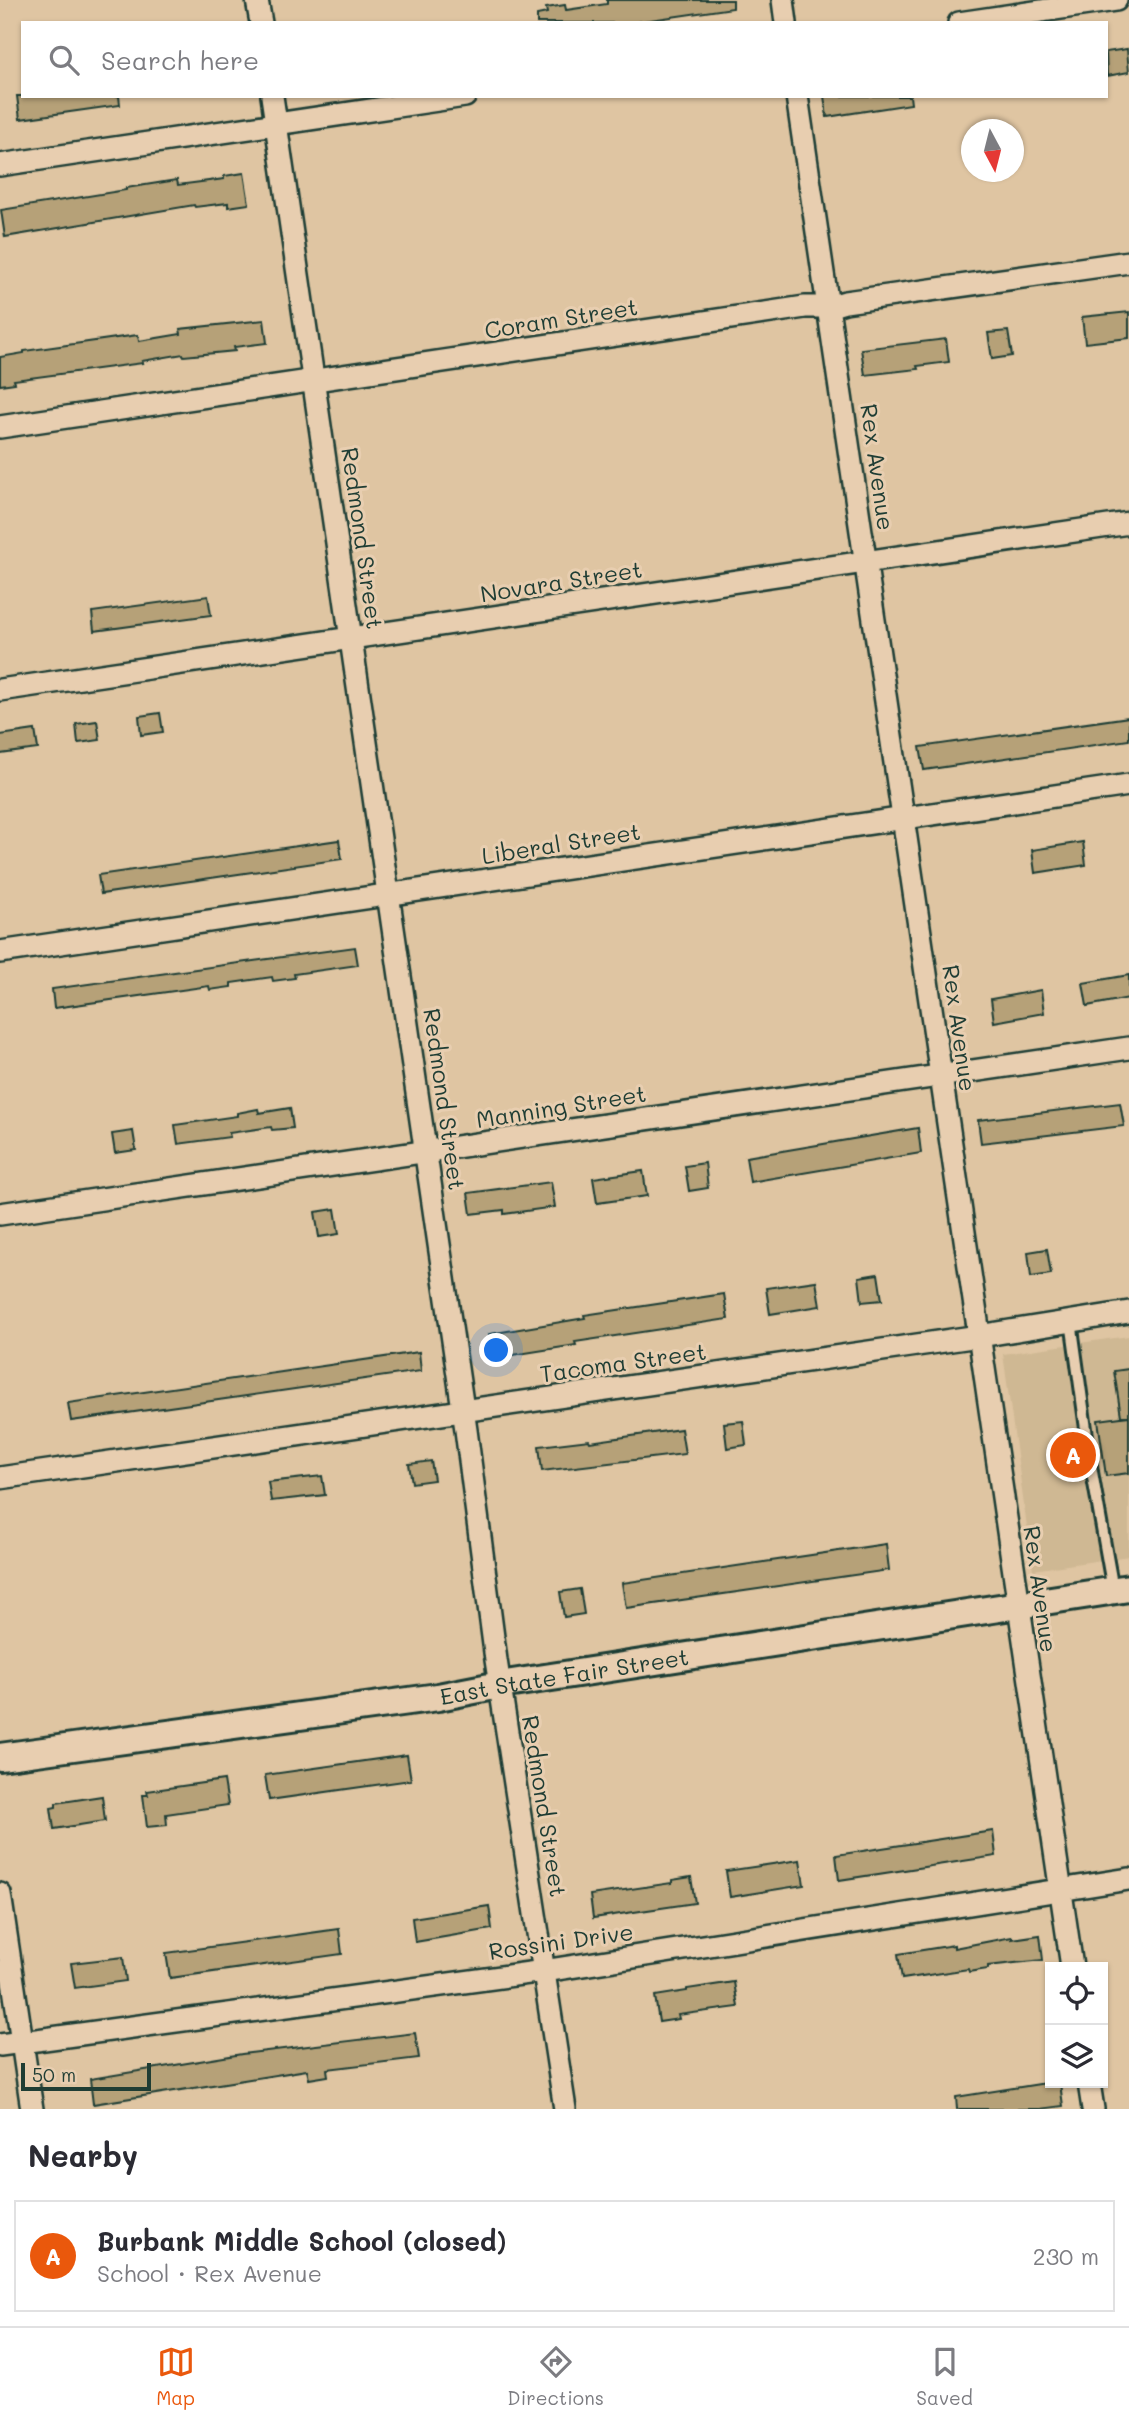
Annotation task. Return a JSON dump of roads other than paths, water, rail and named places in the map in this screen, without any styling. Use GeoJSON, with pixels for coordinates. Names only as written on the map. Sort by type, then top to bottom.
{"type":"FeatureCollection","features":[{"type":"Feature","properties":{"kind":"street"},"geometry":{"type":"LineString","coordinates":[[257,0],[261,21]]}},
{"type":"Feature","properties":{"kind":"street"},"geometry":{"type":"LineString","coordinates":[[783,0],[786,21]]}},
{"type":"Feature","properties":{"kind":"street"},"geometry":{"type":"LineString","coordinates":[[973,21],[1116,0]]}},
{"type":"Feature","properties":{"kind":"street","name":"Redmond Street"},"geometry":{"type":"LineString","coordinates":[[272,98],[426,1153],[500,1685],[565,2109]]}},
{"type":"Feature","properties":{"kind":"street"},"geometry":{"type":"LineString","coordinates":[[0,164],[452,98]]}},
{"type":"Feature","properties":{"kind":"street","name":"Rex Avenue"},"geometry":{"type":"LineString","coordinates":[[797,98],[1016,1605],[1071,1962]]}},
{"type":"Feature","properties":{"kind":"street","name":"Coram Street"},"geometry":{"type":"LineString","coordinates":[[0,427],[791,309],[828,307],[845,302],[1129,262]]}},
{"type":"Feature","properties":{"kind":"street","name":"Novara Street"},"geometry":{"type":"LineString","coordinates":[[0,690],[1129,523]]}},
{"type":"Feature","properties":{"kind":"street","name":"Liberal Street"},"geometry":{"type":"LineString","coordinates":[[0,952],[1129,785]]}},
{"type":"Feature","properties":{"kind":"street","name":"Manning Street"},"geometry":{"type":"LineString","coordinates":[[0,1214],[1129,1048]]}},
{"type":"Feature","properties":{"kind":"street","name":"Tacoma Street"},"geometry":{"type":"LineString","coordinates":[[0,1478],[1129,1312]]}},
{"type":"Feature","properties":{"kind":"street","name":"East State Fair Street"},"geometry":{"type":"LineString","coordinates":[[0,1757],[438,1697],[500,1685],[1121,1589]]}},
{"type":"Feature","properties":{"kind":"street","name":"Rossini Drive"},"geometry":{"type":"LineString","coordinates":[[0,2045],[544,1971],[1129,1879]]}},
{"type":"Feature","properties":{"kind":"street"},"geometry":{"type":"LineString","coordinates":[[0,1894],[32,2109]]}},
{"type":"Feature","properties":{"kind":"street"},"geometry":{"type":"LineString","coordinates":[[1090,2088],[1093,2109]]}},
{"type":"Feature","properties":{"kind":"lane"},"geometry":{"type":"LineString","coordinates":[[1070,1321],[1092,1472],[1121,1589]]}},
{"type":"Feature","properties":{"kind":"place","name":"Burbank Middle School (closed)"},"geometry":{"type":"Point","coordinates":[1073,1455]}}]}
